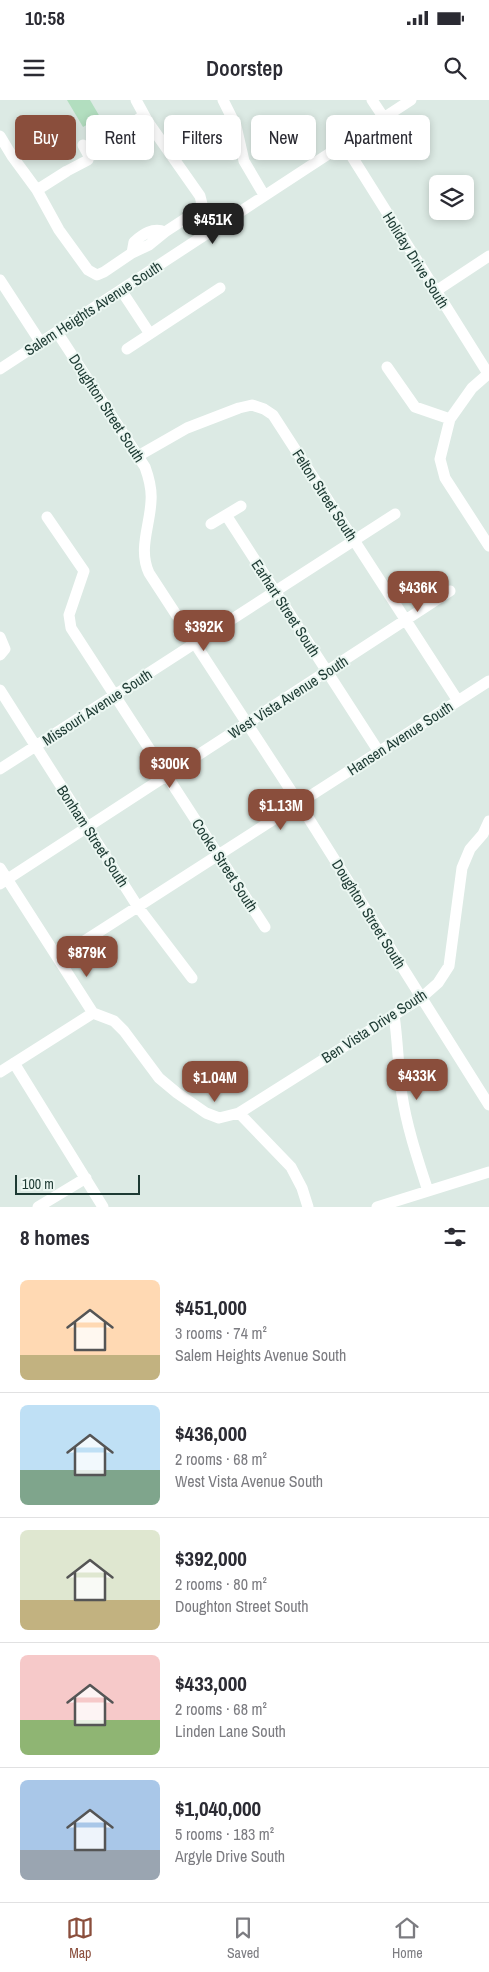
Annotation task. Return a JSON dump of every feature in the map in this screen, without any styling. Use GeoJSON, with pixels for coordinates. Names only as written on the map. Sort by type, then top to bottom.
{"type":"FeatureCollection","features":[{"type":"Feature","properties":{"kind":"street"},"geometry":{"type":"LineString","coordinates":[[136,100],[144,115]]}},
{"type":"Feature","properties":{"kind":"street"},"geometry":{"type":"LineString","coordinates":[[223,100],[232,116],[244,161],[264,195]]}},
{"type":"Feature","properties":{"kind":"street"},"geometry":{"type":"LineString","coordinates":[[372,100],[382,115]]}},
{"type":"Feature","properties":{"kind":"street","name":"Salem Heights Avenue South"},"geometry":{"type":"LineString","coordinates":[[388,115],[411,100]]}},
{"type":"Feature","properties":{"kind":"street"},"geometry":{"type":"LineString","coordinates":[[0,136],[37,190],[59,230],[90,272],[100,274],[132,253],[149,245],[199,208],[202,199],[154,129]]}},
{"type":"Feature","properties":{"kind":"street"},"geometry":{"type":"LineString","coordinates":[[37,190],[66,171],[88,160],[89,156],[82,145]]}},
{"type":"Feature","properties":{"kind":"street","name":"Salem Heights Avenue South"},"geometry":{"type":"LineString","coordinates":[[0,369],[326,155]]}},
{"type":"Feature","properties":{"kind":"street","name":"Holiday Drive South"},"geometry":{"type":"LineString","coordinates":[[354,160],[488,374]]}},
{"type":"Feature","properties":{"kind":"street"},"geometry":{"type":"LineString","coordinates":[[132,253],[134,242],[150,231],[155,229],[165,232]]}},
{"type":"Feature","properties":{"kind":"street"},"geometry":{"type":"LineString","coordinates":[[149,245],[162,263]]}},
{"type":"Feature","properties":{"kind":"street"},"geometry":{"type":"LineString","coordinates":[[436,291],[489,256]]}},
{"type":"Feature","properties":{"kind":"street"},"geometry":{"type":"LineString","coordinates":[[0,280],[41,342]]}},
{"type":"Feature","properties":{"kind":"street"},"geometry":{"type":"LineString","coordinates":[[127,349],[220,288]]}},
{"type":"Feature","properties":{"kind":"street"},"geometry":{"type":"LineString","coordinates":[[120,290],[150,334]]}},
{"type":"Feature","properties":{"kind":"street","name":"Doughton Street South"},"geometry":{"type":"LineString","coordinates":[[57,332],[145,467],[151,489],[150,514],[144,549],[145,565],[299,803],[489,1106]]}},
{"type":"Feature","properties":{"kind":"street"},"geometry":{"type":"LineString","coordinates":[[387,367],[415,407],[450,419]]}},
{"type":"Feature","properties":{"kind":"street"},"geometry":{"type":"LineString","coordinates":[[488,374],[472,388],[450,419],[441,451],[443,472],[489,546]]}},
{"type":"Feature","properties":{"kind":"street","name":"Felton Street South"},"geometry":{"type":"LineString","coordinates":[[138,456],[187,428],[221,414],[252,405],[274,415],[458,701]]}},
{"type":"Feature","properties":{"kind":"street"},"geometry":{"type":"LineString","coordinates":[[211,524],[241,506]]}},
{"type":"Feature","properties":{"kind":"street","name":"Missouri Avenue South"},"geometry":{"type":"LineString","coordinates":[[0,769],[394,514]]}},
{"type":"Feature","properties":{"kind":"street","name":"Earhart Street South"},"geometry":{"type":"LineString","coordinates":[[226,515],[379,752]]}},
{"type":"Feature","properties":{"kind":"street","name":"Cooke Street South"},"geometry":{"type":"LineString","coordinates":[[47,517],[84,571],[69,615],[71,628],[265,926]]}},
{"type":"Feature","properties":{"kind":"street","name":"West Vista Avenue South"},"geometry":{"type":"LineString","coordinates":[[4,881],[450,591]]}},
{"type":"Feature","properties":{"kind":"street"},"geometry":{"type":"LineString","coordinates":[[0,637],[2,652]]}},
{"type":"Feature","properties":{"kind":"street","name":"Hansen Avenue South"},"geometry":{"type":"LineString","coordinates":[[58,958],[489,681]]}},
{"type":"Feature","properties":{"kind":"street","name":"Bonham Street South"},"geometry":{"type":"LineString","coordinates":[[0,690],[138,907],[192,978]]}},
{"type":"Feature","properties":{"kind":"street","name":"Ben Vista Drive South"},"geometry":{"type":"LineString","coordinates":[[239,1113],[421,998],[438,983],[449,966],[462,868],[470,849],[483,834],[489,821]]}},
{"type":"Feature","properties":{"kind":"street"},"geometry":{"type":"LineString","coordinates":[[483,834],[489,846]]}},
{"type":"Feature","properties":{"kind":"street"},"geometry":{"type":"LineString","coordinates":[[0,868],[4,881],[58,958],[93,1013],[114,1021],[159,1078],[206,1113],[219,1118],[239,1113],[291,1168],[302,1188],[308,1207]]}},
{"type":"Feature","properties":{"kind":"street"},"geometry":{"type":"LineString","coordinates":[[0,1072],[93,1013]]}},
{"type":"Feature","properties":{"kind":"street"},"geometry":{"type":"LineString","coordinates":[[394,1015],[402,1094],[410,1130],[428,1191]]}},
{"type":"Feature","properties":{"kind":"street"},"geometry":{"type":"LineString","coordinates":[[14,1063],[103,1207]]}},
{"type":"Feature","properties":{"kind":"street"},"geometry":{"type":"LineString","coordinates":[[377,1207],[392,1205],[428,1191],[489,1172]]}},
{"type":"Feature","properties":{"kind":"street"},"geometry":{"type":"LineString","coordinates":[[38,1207],[86,1178]]}},
{"type":"Feature","properties":{"kind":"green space"},"geometry":{"type":"Polygon","coordinates":[[[67,100],[90,100],[99,115],[86,115],[86,125],[83,127],[67,100]]]}}]}
